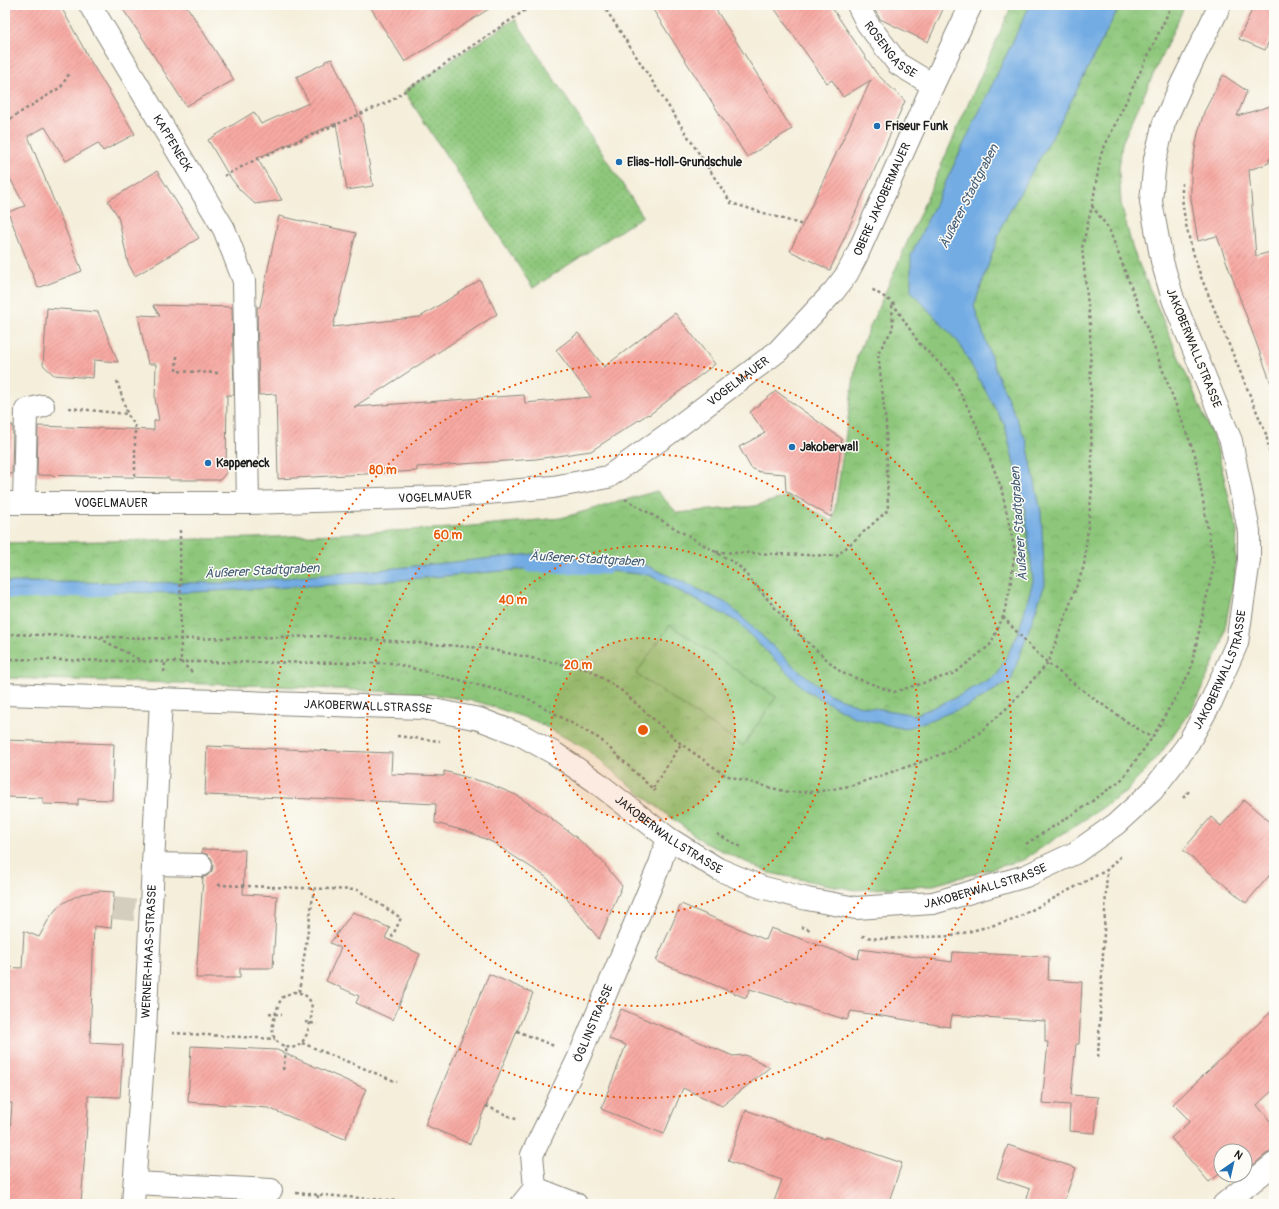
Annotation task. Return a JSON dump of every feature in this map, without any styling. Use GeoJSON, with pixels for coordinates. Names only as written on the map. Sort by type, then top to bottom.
{"type":"FeatureCollection","features":[{"type":"Feature","properties":{"kind":"street","name":"KAPPENECK"},"geometry":{"type":"LineString","coordinates":[[90,5],[224,228],[244,281],[248,503]]}},
{"type":"Feature","properties":{"kind":"street","name":"ROSENGASSE"},"geometry":{"type":"LineString","coordinates":[[858,5],[868,23],[898,64],[933,85]]}},
{"type":"Feature","properties":{"kind":"street","name":"OBERE JAKOBERMAUER"},"geometry":{"type":"LineString","coordinates":[[809,319],[847,274],[856,257],[933,85],[971,5]]}},
{"type":"Feature","properties":{"kind":"street","name":"JAKOBERWALLSTRASSE"},"geometry":{"type":"LineString","coordinates":[[5,694],[423,708],[480,718],[521,735],[554,753],[595,781],[668,838],[718,869],[761,887],[807,899],[856,908],[934,903],[1026,876],[1074,853],[1116,824],[1152,792],[1186,747],[1211,702],[1237,643],[1249,560],[1249,531],[1231,441],[1173,299],[1162,261],[1152,202],[1154,159],[1164,123],[1180,86],[1220,5]]}},
{"type":"Feature","properties":{"kind":"street","name":"VOGELMAUER"},"geometry":{"type":"LineString","coordinates":[[14,503],[248,503],[443,497],[553,487],[608,477],[671,432],[778,351],[809,319]]}},
{"type":"Feature","properties":{"kind":"street"},"geometry":{"type":"LineString","coordinates":[[14,503],[26,410],[43,406]]}},
{"type":"Feature","properties":{"kind":"street","name":"WERNER-HAAS-STRASSE"},"geometry":{"type":"LineString","coordinates":[[134,1194],[145,1031],[161,699]]}},
{"type":"Feature","properties":{"kind":"street","name":"ÖGLINSTRASSE"},"geometry":{"type":"LineString","coordinates":[[528,1196],[532,1155],[579,1057],[660,864],[668,838]]}},
{"type":"Feature","properties":{"kind":"street"},"geometry":{"type":"LineString","coordinates":[[153,864],[201,865]]}},
{"type":"Feature","properties":{"kind":"street"},"geometry":{"type":"LineString","coordinates":[[1224,1204],[1274,1164]]}},
{"type":"Feature","properties":{"kind":"street"},"geometry":{"type":"LineString","coordinates":[[134,1194],[271,1190]]}},
{"type":"Feature","properties":{"kind":"street"},"geometry":{"type":"LineString","coordinates":[[528,1196],[576,1204]]}},
{"type":"Feature","properties":{"kind":"path"},"geometry":{"type":"LineString","coordinates":[[200,187],[257,159],[390,101],[532,5]]}},
{"type":"Feature","properties":{"kind":"path"},"geometry":{"type":"LineString","coordinates":[[603,5],[731,203],[803,225]]}},
{"type":"Feature","properties":{"kind":"path"},"geometry":{"type":"LineString","coordinates":[[5,634],[181,640],[327,636],[483,648],[590,670],[622,692],[681,744],[725,775],[788,792],[815,792],[850,786],[949,751],[978,734],[1009,706],[1048,663],[1084,566],[1092,488],[1090,324],[1082,248],[1092,206],[1101,154],[1172,5]]}},
{"type":"Feature","properties":{"kind":"path"},"geometry":{"type":"LineString","coordinates":[[5,122],[61,86],[69,74]]}},
{"type":"Feature","properties":{"kind":"path"},"geometry":{"type":"LineString","coordinates":[[1182,176],[1184,214],[1192,251],[1201,277],[1266,434],[1274,475]]}},
{"type":"Feature","properties":{"kind":"path"},"geometry":{"type":"LineString","coordinates":[[1022,846],[1087,805],[1122,779],[1152,738],[1190,672],[1214,564],[1195,455],[1109,229],[1092,206]]}},
{"type":"Feature","properties":{"kind":"path"},"geometry":{"type":"LineString","coordinates":[[608,477],[624,498],[738,565],[795,631],[842,673],[894,692],[955,673],[990,646],[1003,617],[1010,588],[1015,551],[1001,487],[976,424],[952,376],[919,343],[892,302],[847,274]]}},
{"type":"Feature","properties":{"kind":"path"},"geometry":{"type":"LineString","coordinates":[[716,552],[837,556],[888,510],[886,424],[878,354],[893,328],[892,302]]}},
{"type":"Feature","properties":{"kind":"path"},"geometry":{"type":"LineString","coordinates":[[177,356],[176,371],[245,374]]}},
{"type":"Feature","properties":{"kind":"path"},"geometry":{"type":"LineString","coordinates":[[117,381],[127,414],[135,425],[134,502]]}},
{"type":"Feature","properties":{"kind":"path"},"geometry":{"type":"LineString","coordinates":[[43,406],[127,414]]}},
{"type":"Feature","properties":{"kind":"path"},"geometry":{"type":"LineString","coordinates":[[180,552],[181,662]]}},
{"type":"Feature","properties":{"kind":"path"},"geometry":{"type":"LineString","coordinates":[[1003,617],[1048,663],[1117,715],[1152,738]]}},
{"type":"Feature","properties":{"kind":"path"},"geometry":{"type":"LineString","coordinates":[[97,637],[142,662]]}},
{"type":"Feature","properties":{"kind":"path"},"geometry":{"type":"LineString","coordinates":[[5,659],[142,662],[392,663],[525,697],[600,738],[658,794]]}},
{"type":"Feature","properties":{"kind":"path"},"geometry":{"type":"LineString","coordinates":[[390,736],[443,741]]}},
{"type":"Feature","properties":{"kind":"path"},"geometry":{"type":"LineString","coordinates":[[652,788],[681,744]]}},
{"type":"Feature","properties":{"kind":"path"},"geometry":{"type":"LineString","coordinates":[[1181,800],[1191,788]]}},
{"type":"Feature","properties":{"kind":"path"},"geometry":{"type":"LineString","coordinates":[[716,833],[742,848]]}},
{"type":"Feature","properties":{"kind":"path"},"geometry":{"type":"LineString","coordinates":[[856,936],[878,939],[952,936],[1013,920],[1107,870],[1124,854]]}},
{"type":"Feature","properties":{"kind":"path"},"geometry":{"type":"LineString","coordinates":[[1098,1057],[1107,870]]}},
{"type":"Feature","properties":{"kind":"path"},"geometry":{"type":"LineString","coordinates":[[213,885],[358,890],[401,918],[390,941]]}},
{"type":"Feature","properties":{"kind":"path"},"geometry":{"type":"LineString","coordinates":[[299,992],[314,889]]}},
{"type":"Feature","properties":{"kind":"path"},"geometry":{"type":"LineString","coordinates":[[797,926],[812,930]]}},
{"type":"Feature","properties":{"kind":"path"},"geometry":{"type":"LineString","coordinates":[[145,1031],[275,1039],[283,1045],[292,1047],[302,1043],[308,1033],[313,1009],[312,1003],[299,992],[293,992],[283,997],[279,1002],[272,1030],[275,1039]]}},
{"type":"Feature","properties":{"kind":"path"},"geometry":{"type":"LineString","coordinates":[[269,1013],[282,1016]]}},
{"type":"Feature","properties":{"kind":"path"},"geometry":{"type":"LineString","coordinates":[[305,1022],[317,1024]]}},
{"type":"Feature","properties":{"kind":"path"},"geometry":{"type":"LineString","coordinates":[[517,1031],[579,1057]]}},
{"type":"Feature","properties":{"kind":"path"},"geometry":{"type":"LineString","coordinates":[[302,1043],[397,1082]]}},
{"type":"Feature","properties":{"kind":"path"},"geometry":{"type":"LineString","coordinates":[[283,1070],[287,1046]]}},
{"type":"Feature","properties":{"kind":"path"},"geometry":{"type":"LineString","coordinates":[[486,1106],[543,1132]]}},
{"type":"Feature","properties":{"kind":"path"},"geometry":{"type":"LineString","coordinates":[[271,1190],[436,1204]]}},
{"type":"Feature","properties":{"kind":"path"},"geometry":{"type":"LineString","coordinates":[[317,1204],[318,1195]]}},
{"type":"Feature","properties":{"kind":"green space"},"geometry":{"type":"Polygon","coordinates":[[[1012,5],[1185,5],[1122,143],[1119,170],[1121,204],[1133,250],[1216,444],[1237,531],[1235,576],[1222,643],[1195,704],[1163,750],[1126,792],[1023,860],[930,886],[854,890],[770,873],[705,843],[644,797],[586,749],[535,721],[479,702],[430,694],[276,686],[5,678],[5,543],[255,538],[450,528],[561,518],[657,491],[677,513],[755,506],[788,496],[833,522],[857,356],[1012,5]]]}},
{"type":"Feature","properties":{"kind":"green space"},"geometry":{"type":"Polygon","coordinates":[[[515,19],[643,216],[533,288],[404,91],[515,19]]]}},
{"type":"Feature","properties":{"kind":"green space"},"geometry":{"type":"Polygon","coordinates":[[[670,625],[776,697],[743,746],[636,674],[670,625]]]}},
{"type":"Feature","properties":{"kind":"water"},"geometry":{"type":"Polygon","coordinates":[[[1030,5],[1120,5],[1062,119],[1003,223],[974,306],[995,369],[1027,443],[1041,512],[1045,584],[1011,680],[968,706],[905,729],[854,717],[805,690],[736,621],[649,575],[559,566],[364,583],[177,593],[5,590],[5,582],[226,583],[366,571],[533,554],[643,564],[685,583],[728,604],[797,669],[829,694],[857,705],[915,715],[953,699],[997,675],[1018,634],[1033,581],[1025,509],[1005,426],[959,343],[911,291],[911,255],[1030,5]]]}},
{"type":"Feature","properties":{"kind":"building"},"geometry":{"type":"Polygon","coordinates":[[[5,5],[60,5],[91,62],[135,134],[103,151],[98,143],[66,161],[45,127],[28,136],[82,271],[38,288],[8,212],[25,206],[5,169],[5,5]]]}},
{"type":"Feature","properties":{"kind":"building"},"geometry":{"type":"Polygon","coordinates":[[[120,5],[186,5],[234,80],[186,106],[120,5]]]}},
{"type":"Feature","properties":{"kind":"building"},"geometry":{"type":"Polygon","coordinates":[[[369,5],[495,5],[405,62],[369,5]]]}},
{"type":"Feature","properties":{"kind":"building"},"geometry":{"type":"Polygon","coordinates":[[[650,5],[713,5],[792,129],[747,157],[650,5]]]}},
{"type":"Feature","properties":{"kind":"building"},"geometry":{"type":"Polygon","coordinates":[[[772,5],[830,5],[877,74],[905,101],[830,270],[790,251],[871,80],[843,97],[832,80],[827,83],[772,5]]]}},
{"type":"Feature","properties":{"kind":"building"},"geometry":{"type":"Polygon","coordinates":[[[872,5],[945,5],[928,42],[880,19],[872,5]]]}},
{"type":"Feature","properties":{"kind":"building"},"geometry":{"type":"Polygon","coordinates":[[[1254,5],[1274,5],[1274,30],[1265,50],[1239,39],[1254,5]]]}},
{"type":"Feature","properties":{"kind":"building"},"geometry":{"type":"Polygon","coordinates":[[[332,59],[362,122],[373,186],[347,190],[336,123],[257,158],[282,200],[255,204],[240,190],[228,174],[208,140],[254,112],[261,124],[309,103],[296,77],[325,63],[325,61],[332,59]]]}},
{"type":"Feature","properties":{"kind":"building"},"geometry":{"type":"Polygon","coordinates":[[[1223,75],[1247,91],[1237,116],[1274,105],[1274,158],[1269,159],[1269,163],[1249,170],[1256,256],[1274,251],[1274,382],[1271,383],[1217,236],[1198,241],[1191,199],[1191,172],[1198,133],[1204,112],[1223,75]]]}},
{"type":"Feature","properties":{"kind":"building"},"geometry":{"type":"Polygon","coordinates":[[[157,171],[199,238],[135,276],[128,263],[118,216],[108,201],[157,171]]]}},
{"type":"Feature","properties":{"kind":"building"},"geometry":{"type":"Polygon","coordinates":[[[279,216],[356,233],[333,327],[420,317],[480,280],[497,314],[354,407],[524,395],[525,403],[591,397],[556,350],[578,333],[604,367],[675,313],[715,364],[649,415],[648,414],[591,451],[536,459],[417,467],[417,471],[278,479],[276,394],[259,395],[257,307],[260,307],[279,216]]]}},
{"type":"Feature","properties":{"kind":"building"},"geometry":{"type":"Polygon","coordinates":[[[153,305],[232,307],[234,395],[227,395],[226,473],[220,480],[170,480],[169,478],[37,475],[38,426],[154,430],[154,421],[159,420],[155,399],[156,364],[148,364],[138,315],[160,316],[153,305]]]}},
{"type":"Feature","properties":{"kind":"building"},"geometry":{"type":"Polygon","coordinates":[[[47,308],[98,312],[118,362],[94,360],[93,378],[54,375],[43,365],[47,308]]]}},
{"type":"Feature","properties":{"kind":"building"},"geometry":{"type":"Polygon","coordinates":[[[776,391],[842,439],[831,517],[786,491],[785,474],[760,472],[751,468],[739,447],[765,433],[750,412],[776,391]]]}},
{"type":"Feature","properties":{"kind":"building"},"geometry":{"type":"Polygon","coordinates":[[[5,425],[13,425],[12,474],[5,474],[5,425]]]}},
{"type":"Feature","properties":{"kind":"building"},"geometry":{"type":"Polygon","coordinates":[[[5,740],[114,744],[112,800],[78,799],[78,805],[43,804],[43,798],[5,797],[5,740]]]}},
{"type":"Feature","properties":{"kind":"building"},"geometry":{"type":"Polygon","coordinates":[[[207,746],[392,753],[391,774],[444,776],[444,771],[487,783],[516,795],[548,816],[577,838],[601,860],[622,886],[599,939],[564,895],[546,877],[492,842],[469,832],[435,823],[436,804],[205,795],[207,746]]]}},
{"type":"Feature","properties":{"kind":"building"},"geometry":{"type":"Polygon","coordinates":[[[1244,800],[1274,825],[1274,870],[1246,903],[1183,850],[1211,817],[1221,826],[1244,800]]]}},
{"type":"Feature","properties":{"kind":"building"},"geometry":{"type":"Polygon","coordinates":[[[202,849],[245,850],[243,894],[277,896],[273,968],[240,968],[240,978],[196,978],[203,878],[201,878],[207,876],[212,871],[213,866],[212,859],[207,854],[202,853],[202,849]]]}},
{"type":"Feature","properties":{"kind":"building"},"geometry":{"type":"Polygon","coordinates":[[[99,891],[114,892],[111,928],[94,926],[90,1043],[123,1045],[120,1097],[88,1096],[81,1204],[5,1204],[12,1103],[5,1103],[5,967],[22,968],[24,931],[39,937],[50,917],[57,908],[81,894],[99,891]]]}},
{"type":"Feature","properties":{"kind":"building"},"geometry":{"type":"Polygon","coordinates":[[[681,904],[766,940],[771,928],[858,959],[860,949],[952,962],[953,952],[1049,957],[1048,980],[1082,982],[1079,1044],[1076,1044],[1071,1095],[1098,1097],[1095,1133],[1069,1131],[1070,1105],[1042,1103],[1048,1042],[1045,1042],[1045,1021],[952,1015],[950,1027],[851,1011],[847,1020],[750,989],[746,998],[656,961],[681,904]]]}},
{"type":"Feature","properties":{"kind":"building"},"geometry":{"type":"Polygon","coordinates":[[[353,912],[390,928],[385,938],[420,954],[393,1020],[356,1003],[359,996],[326,981],[341,948],[330,943],[353,912]]]}},
{"type":"Feature","properties":{"kind":"building"},"geometry":{"type":"Polygon","coordinates":[[[489,974],[533,993],[470,1144],[425,1125],[489,974]]]}},
{"type":"Feature","properties":{"kind":"building"},"geometry":{"type":"Polygon","coordinates":[[[621,1009],[733,1056],[745,1055],[770,1067],[722,1106],[683,1088],[664,1134],[601,1109],[626,1045],[609,1039],[621,1009]]]}},
{"type":"Feature","properties":{"kind":"building"},"geometry":{"type":"Polygon","coordinates":[[[1274,1009],[1274,1089],[1257,1105],[1274,1126],[1274,1151],[1266,1154],[1253,1165],[1253,1143],[1213,1143],[1213,1179],[1209,1182],[1171,1138],[1190,1121],[1173,1104],[1274,1009]]]}},
{"type":"Feature","properties":{"kind":"building"},"geometry":{"type":"Polygon","coordinates":[[[191,1046],[277,1050],[366,1089],[345,1139],[268,1108],[188,1102],[191,1046]]]}},
{"type":"Feature","properties":{"kind":"building"},"geometry":{"type":"Polygon","coordinates":[[[746,1110],[825,1139],[826,1137],[902,1163],[888,1204],[773,1204],[782,1180],[728,1161],[746,1110]]]}},
{"type":"Feature","properties":{"kind":"building"},"geometry":{"type":"Polygon","coordinates":[[[1008,1145],[1076,1168],[1063,1204],[1025,1204],[1030,1189],[997,1178],[1008,1145]]]}},
{"type":"Feature","properties":{"kind":"waterway","name":"Äußerer Stadtgraben"},"geometry":{"type":"LineString","coordinates":[[529,568],[607,570]]}},
{"type":"Feature","properties":{"kind":"waterway","name":"Äußerer Stadtgraben"},"geometry":{"type":"LineString","coordinates":[[5,594],[22,595],[109,591]]}},
{"type":"Feature","properties":{"kind":"tunnel"},"geometry":{"type":"LineString","coordinates":[[113,908],[150,912]]}},
{"type":"Feature","properties":{"kind":"place","name":"Friseur Funk"},"geometry":{"type":"Point","coordinates":[877,126]}},
{"type":"Feature","properties":{"kind":"place","name":"Elias-Holl-Grundschule"},"geometry":{"type":"Point","coordinates":[619,162]}},
{"type":"Feature","properties":{"kind":"place","name":"Jakoberwall"},"geometry":{"type":"Point","coordinates":[792,447]}},
{"type":"Feature","properties":{"kind":"place","name":"Kappeneck"},"geometry":{"type":"Point","coordinates":[208,463]}}]}
